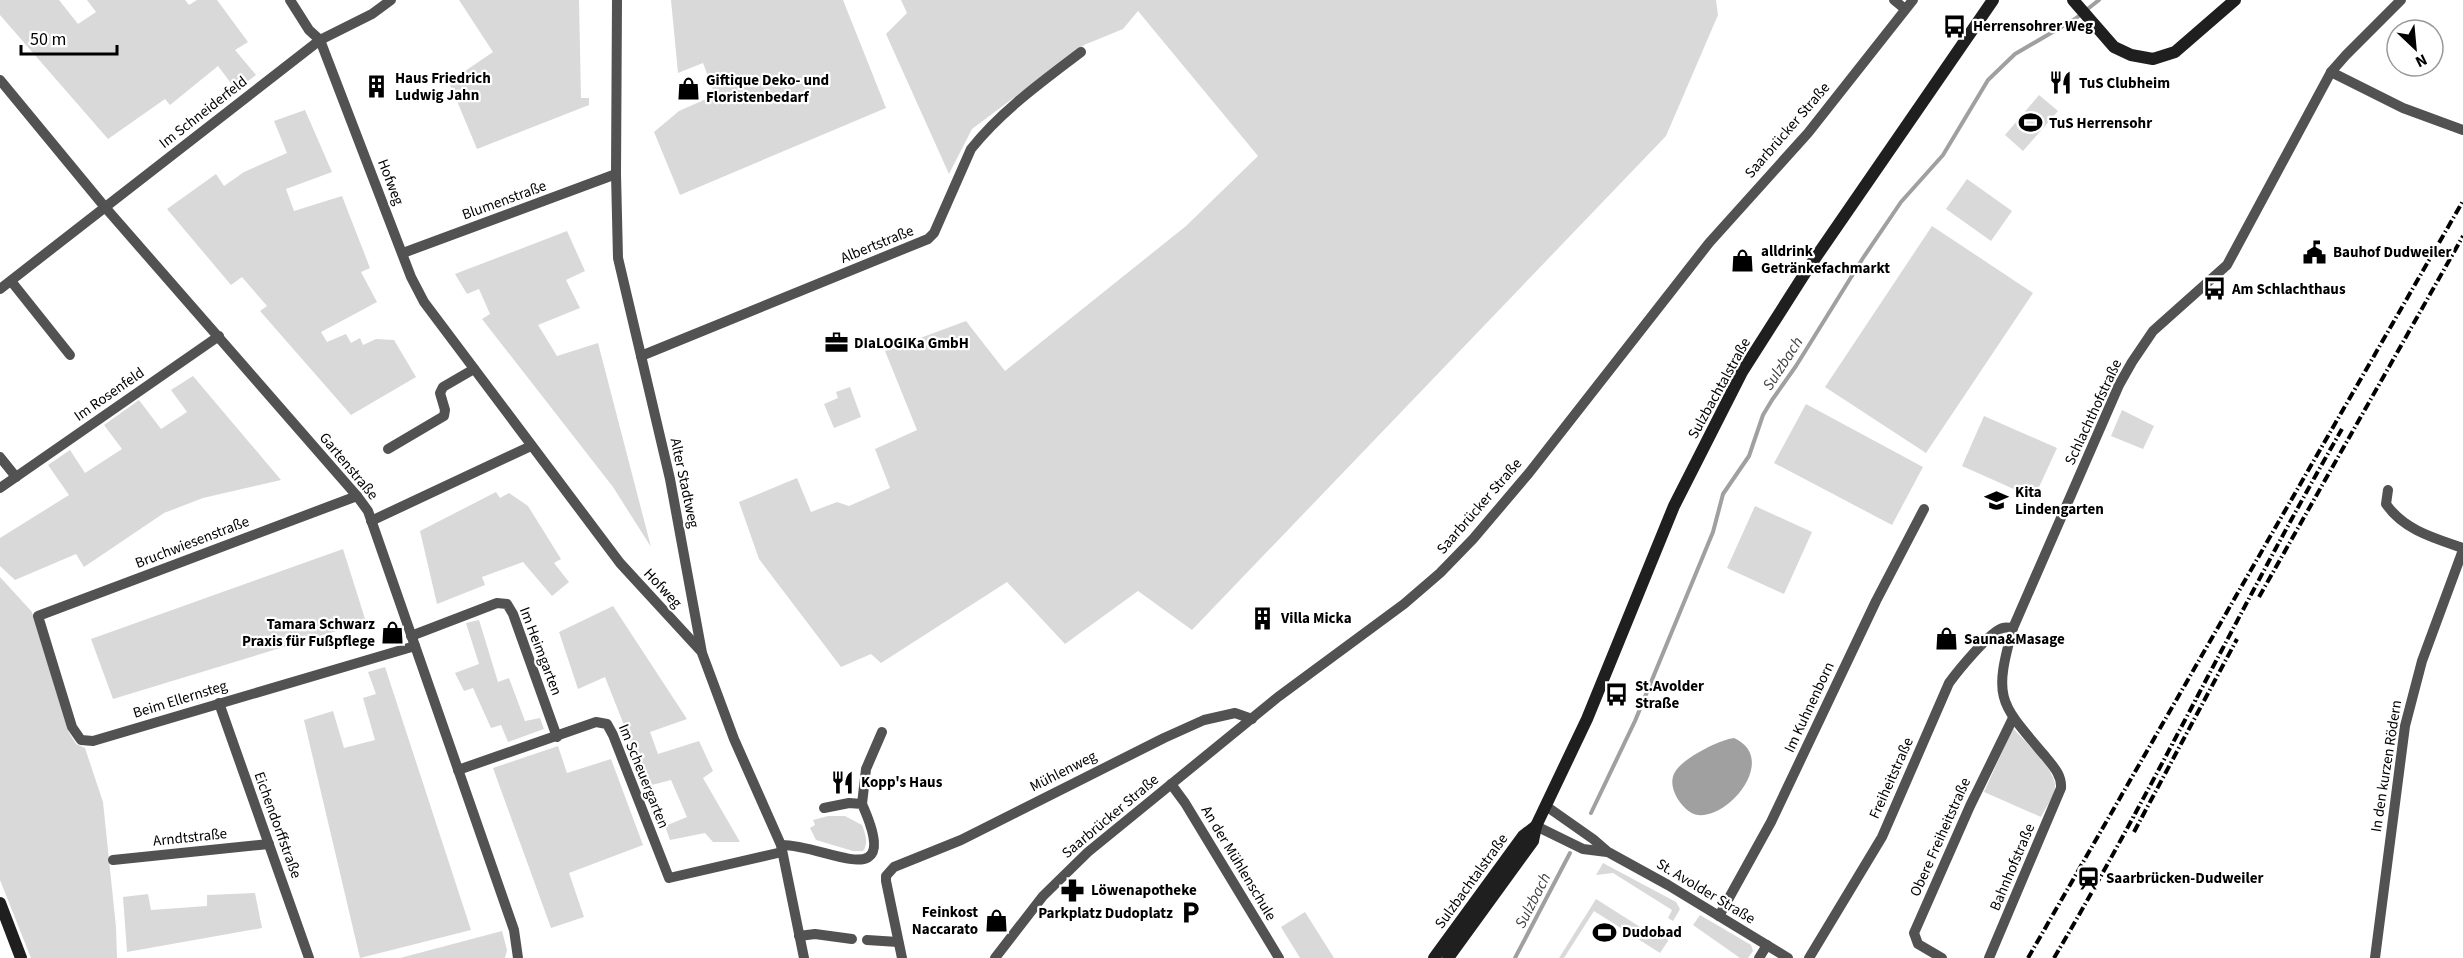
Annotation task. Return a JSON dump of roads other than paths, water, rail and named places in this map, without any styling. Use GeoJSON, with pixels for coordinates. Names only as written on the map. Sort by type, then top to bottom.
{"type":"FeatureCollection","features":[{"type":"Feature","properties":{"kind":"main road","name":"Sulzbachtalstraße"},"geometry":{"type":"LineString","coordinates":[[1448,958],[1533,841],[1536,826],[1587,719],[1674,506],[1742,372],[1807,270],[1992,0]]}},
{"type":"Feature","properties":{"kind":"main road"},"geometry":{"type":"LineString","coordinates":[[2075,2],[2114,47],[2131,55],[2153,59],[2175,52],[2235,0]]}},
{"type":"Feature","properties":{"kind":"main road","name":"Sulzbachtalstraße"},"geometry":{"type":"LineString","coordinates":[[1434,958],[1523,836],[1536,826]]}},
{"type":"Feature","properties":{"kind":"main road"},"geometry":{"type":"LineString","coordinates":[[0,903],[20,954]]}},
{"type":"Feature","properties":{"kind":"street","name":"Hofweg"},"geometry":{"type":"LineString","coordinates":[[291,0],[309,30],[320,40],[402,253],[424,302],[620,563],[702,653]]}},
{"type":"Feature","properties":{"kind":"street","name":"Im Schneiderfeld"},"geometry":{"type":"LineString","coordinates":[[0,289],[320,40],[372,14],[391,0]]}},
{"type":"Feature","properties":{"kind":"street","name":"Alter Stadtweg"},"geometry":{"type":"LineString","coordinates":[[617,0],[618,258],[670,479],[702,653],[734,739],[781,849],[804,958]]}},
{"type":"Feature","properties":{"kind":"street"},"geometry":{"type":"LineString","coordinates":[[1894,0],[1905,9]]}},
{"type":"Feature","properties":{"kind":"street","name":"Saarbrücker Straße"},"geometry":{"type":"LineString","coordinates":[[994,958],[1043,896],[1064,874],[1252,719],[1404,604],[1440,573],[1473,539],[1529,473],[1709,243],[1808,133],[1913,0]]}},
{"type":"Feature","properties":{"kind":"street","name":"Schlachthofstraße"},"geometry":{"type":"LineString","coordinates":[[2061,788],[2062,781],[2055,768],[2004,704],[2001,683],[2003,663],[2013,628],[2125,374],[2153,331],[2227,265],[2331,72],[2401,0]]}},
{"type":"Feature","properties":{"kind":"street","name":"Albertstraße"},"geometry":{"type":"LineString","coordinates":[[641,356],[928,239],[934,233],[971,148],[980,137],[1043,82],[1081,52]]}},
{"type":"Feature","properties":{"kind":"street"},"geometry":{"type":"LineString","coordinates":[[2331,72],[2403,108],[2463,130]]}},
{"type":"Feature","properties":{"kind":"street","name":"Gartenstraße"},"geometry":{"type":"LineString","coordinates":[[0,80],[104,206],[357,496],[371,521],[514,930],[518,958]]}},
{"type":"Feature","properties":{"kind":"street","name":"Blumenstraße"},"geometry":{"type":"LineString","coordinates":[[402,253],[616,174]]}},
{"type":"Feature","properties":{"kind":"street"},"geometry":{"type":"LineString","coordinates":[[11,281],[70,355]]}},
{"type":"Feature","properties":{"kind":"street","name":"Im Rosenfeld"},"geometry":{"type":"LineString","coordinates":[[0,488],[219,336]]}},
{"type":"Feature","properties":{"kind":"street"},"geometry":{"type":"LineString","coordinates":[[388,449],[444,416],[445,410],[440,393],[443,387],[474,369]]}},
{"type":"Feature","properties":{"kind":"street"},"geometry":{"type":"LineString","coordinates":[[371,521],[531,446]]}},
{"type":"Feature","properties":{"kind":"street"},"geometry":{"type":"LineString","coordinates":[[0,457],[16,477]]}},
{"type":"Feature","properties":{"kind":"street"},"geometry":{"type":"LineString","coordinates":[[2388,490],[2386,504],[2406,525],[2463,549]]}},
{"type":"Feature","properties":{"kind":"street","name":"Bruchwiesenstraße"},"geometry":{"type":"LineString","coordinates":[[38,616],[357,496]]}},
{"type":"Feature","properties":{"kind":"street","name":"Im Kuhnenborn"},"geometry":{"type":"LineString","coordinates":[[1719,916],[1771,822],[1876,601],[1924,509]]}},
{"type":"Feature","properties":{"kind":"street","name":"In den kurzen Rödern"},"geometry":{"type":"LineString","coordinates":[[2376,958],[2401,745],[2432,632],[2463,549]]}},
{"type":"Feature","properties":{"kind":"street","name":"Im Heimgarten"},"geometry":{"type":"LineString","coordinates":[[413,641],[497,603],[507,604],[513,614],[557,736]]}},
{"type":"Feature","properties":{"kind":"street","name":"Beim Ellernsteg"},"geometry":{"type":"LineString","coordinates":[[38,616],[72,727],[81,740],[93,741],[413,641]]}},
{"type":"Feature","properties":{"kind":"street","name":"Freiheitstraße"},"geometry":{"type":"LineString","coordinates":[[1809,958],[1882,837],[1949,683],[1957,671],[1994,632],[2003,627],[2013,628]]}},
{"type":"Feature","properties":{"kind":"street","name":"Eichendorffstraße"},"geometry":{"type":"LineString","coordinates":[[219,703],[309,958]]}},
{"type":"Feature","properties":{"kind":"street","name":"Mühlenweg"},"geometry":{"type":"LineString","coordinates":[[898,942],[886,881],[890,870],[962,840],[1204,720],[1235,713],[1252,719]]}},
{"type":"Feature","properties":{"kind":"street","name":"Obere Freiheitstraße"},"geometry":{"type":"LineString","coordinates":[[1942,958],[1918,944],[1914,933],[1966,814],[2013,718]]}},
{"type":"Feature","properties":{"kind":"street","name":"Im Scheuergarten"},"geometry":{"type":"LineString","coordinates":[[458,770],[596,722],[607,724],[669,878],[781,849]]}},
{"type":"Feature","properties":{"kind":"street"},"geometry":{"type":"LineString","coordinates":[[781,849],[796,844],[853,861],[863,861],[874,851],[874,841],[862,804],[866,769],[882,732]]}},
{"type":"Feature","properties":{"kind":"street","name":"An der Mühlenschule"},"geometry":{"type":"LineString","coordinates":[[1171,784],[1185,803],[1279,958]]}},
{"type":"Feature","properties":{"kind":"street","name":"Bahnhofstraße"},"geometry":{"type":"LineString","coordinates":[[1989,958],[2061,788]]}},
{"type":"Feature","properties":{"kind":"street"},"geometry":{"type":"LineString","coordinates":[[824,808],[849,803],[862,804]]}},
{"type":"Feature","properties":{"kind":"street","name":"St. Avolder Straße"},"geometry":{"type":"LineString","coordinates":[[1546,806],[1608,852],[1788,958]]}},
{"type":"Feature","properties":{"kind":"street","name":"St. Avolder Straße"},"geometry":{"type":"LineString","coordinates":[[1536,826],[1582,849],[1608,852]]}},
{"type":"Feature","properties":{"kind":"street","name":"Arndtstraße"},"geometry":{"type":"LineString","coordinates":[[113,860],[269,844]]}},
{"type":"Feature","properties":{"kind":"street"},"geometry":{"type":"LineString","coordinates":[[799,936],[815,934],[852,939]]}},
{"type":"Feature","properties":{"kind":"street"},"geometry":{"type":"LineString","coordinates":[[867,940],[898,942],[902,958]]}},
{"type":"Feature","properties":{"kind":"street"},"geometry":{"type":"LineString","coordinates":[[1759,958],[1767,945]]}},
{"type":"Feature","properties":{"kind":"waterway","name":"Sulzbach"},"geometry":{"type":"LineString","coordinates":[[1591,813],[1635,721],[1713,532],[1723,494],[1749,456],[1763,415],[1772,400],[1901,202],[1943,155],[1988,80],[2015,54],[2075,19],[2099,0]]}},
{"type":"Feature","properties":{"kind":"waterway","name":"Sulzbach"},"geometry":{"type":"LineString","coordinates":[[1515,958],[1570,853]]}},
{"type":"Feature","properties":{"kind":"railway"},"geometry":{"type":"LineString","coordinates":[[2028,958],[2463,201]]}},
{"type":"Feature","properties":{"kind":"railway"},"geometry":{"type":"LineString","coordinates":[[2259,597],[2463,236]]}},
{"type":"Feature","properties":{"kind":"railway"},"geometry":{"type":"LineString","coordinates":[[2054,958],[2128,827],[2342,429]]}},
{"type":"Feature","properties":{"kind":"railway"},"geometry":{"type":"LineString","coordinates":[[2134,832],[2237,639]]}},
{"type":"Feature","properties":{"kind":"place","name":"Herrensohrer Weg"},"geometry":{"type":"Point","coordinates":[1955,26]}},
{"type":"Feature","properties":{"kind":"place","name":"TuS Clubheim"},"geometry":{"type":"Point","coordinates":[2061,83]}},
{"type":"Feature","properties":{"kind":"place","name":"Haus Friedrich Ludwig Jahn"},"geometry":{"type":"Point","coordinates":[377,87]}},
{"type":"Feature","properties":{"kind":"place","name":"Giftique Deko- und Floristenbedarf"},"geometry":{"type":"Point","coordinates":[688,89]}},
{"type":"Feature","properties":{"kind":"place","name":"TuS Herrensohr"},"geometry":{"type":"Point","coordinates":[2031,123]}},
{"type":"Feature","properties":{"kind":"place","name":"Bauhof Dudweiler"},"geometry":{"type":"Point","coordinates":[2315,252]}},
{"type":"Feature","properties":{"kind":"place","name":"alldrink Getränkefachmarkt"},"geometry":{"type":"Point","coordinates":[1743,260]}},
{"type":"Feature","properties":{"kind":"place","name":"Am Schlachthaus"},"geometry":{"type":"Point","coordinates":[2214,289]}},
{"type":"Feature","properties":{"kind":"place","name":"DIaLOGIKa GmbH"},"geometry":{"type":"Point","coordinates":[836,343]}},
{"type":"Feature","properties":{"kind":"place","name":"Kita Lindengarten"},"geometry":{"type":"Point","coordinates":[1997,501]}},
{"type":"Feature","properties":{"kind":"place","name":"Villa Micka"},"geometry":{"type":"Point","coordinates":[1263,618]}},
{"type":"Feature","properties":{"kind":"place","name":"Tamara Schwarz Praxis für Fußpflege"},"geometry":{"type":"Point","coordinates":[393,633]}},
{"type":"Feature","properties":{"kind":"place","name":"Sauna&Masage"},"geometry":{"type":"Point","coordinates":[1946,639]}},
{"type":"Feature","properties":{"kind":"place","name":"St.Avolder Straße"},"geometry":{"type":"Point","coordinates":[1617,695]}},
{"type":"Feature","properties":{"kind":"place","name":"Kopp's Haus"},"geometry":{"type":"Point","coordinates":[843,782]}},
{"type":"Feature","properties":{"kind":"place","name":"Saarbrücken-Dudweiler"},"geometry":{"type":"Point","coordinates":[2088,878]}},
{"type":"Feature","properties":{"kind":"place","name":"Löwenapotheke"},"geometry":{"type":"Point","coordinates":[1073,890]}},
{"type":"Feature","properties":{"kind":"place","name":"Parkplatz Dudoplatz"},"geometry":{"type":"Point","coordinates":[1191,913]}},
{"type":"Feature","properties":{"kind":"place","name":"Feinkost Naccarato"},"geometry":{"type":"Point","coordinates":[996,921]}},
{"type":"Feature","properties":{"kind":"place","name":"Dudobad"},"geometry":{"type":"Point","coordinates":[1604,932]}}]}
